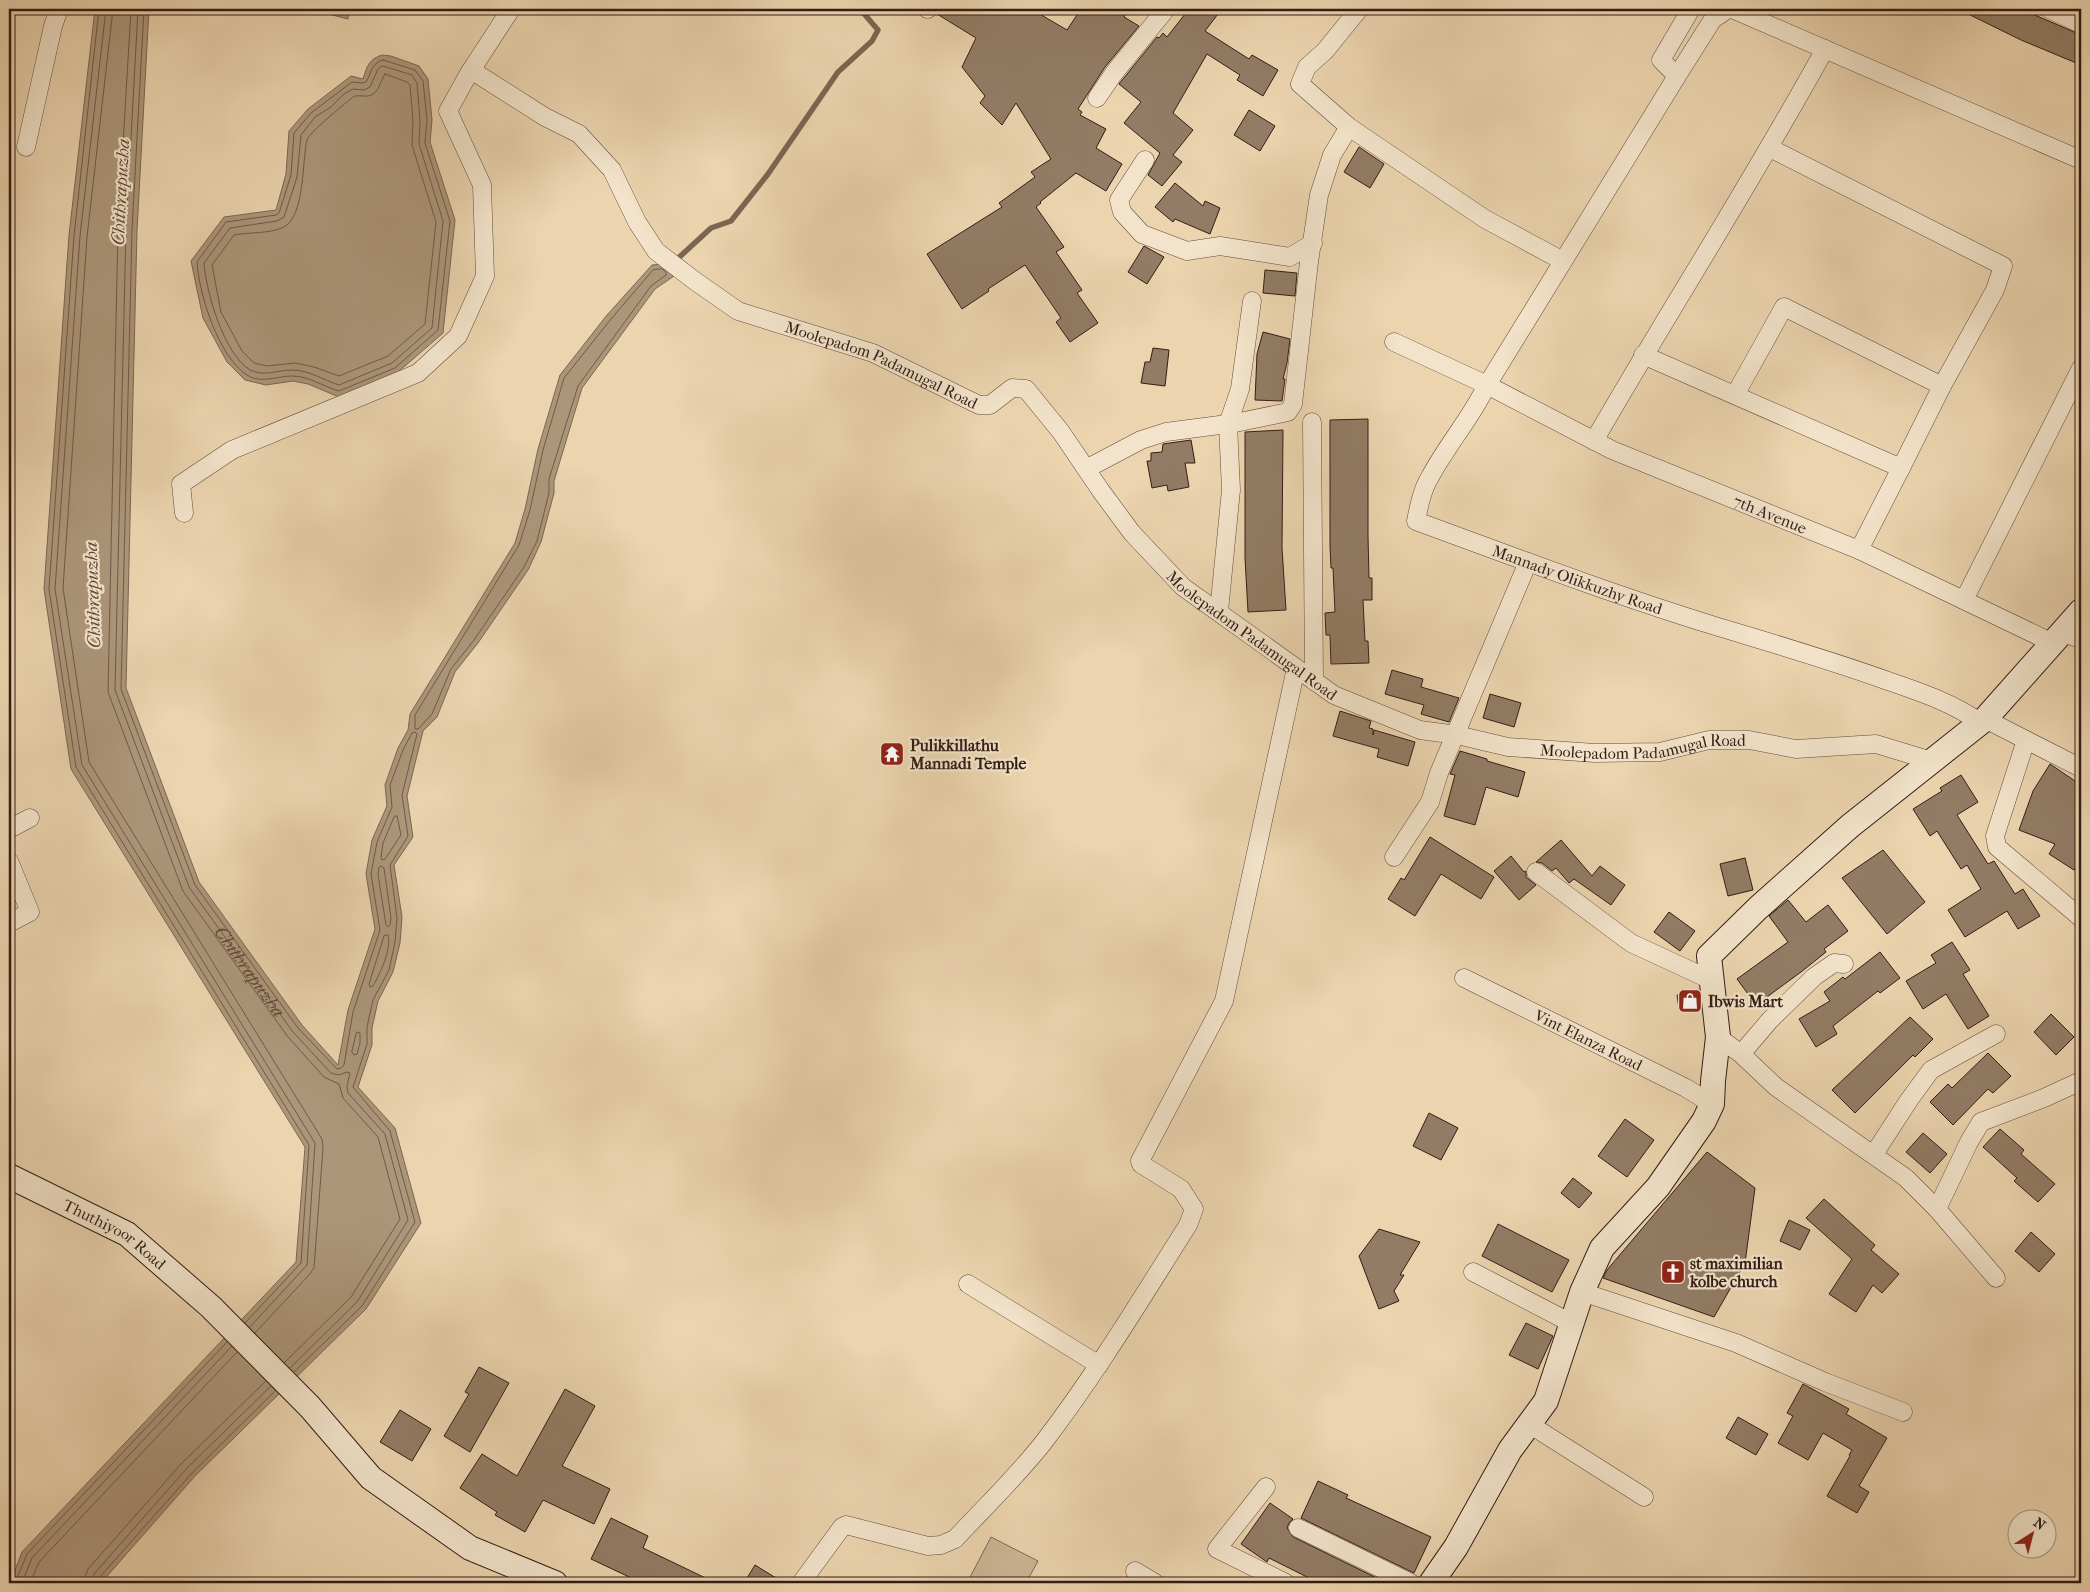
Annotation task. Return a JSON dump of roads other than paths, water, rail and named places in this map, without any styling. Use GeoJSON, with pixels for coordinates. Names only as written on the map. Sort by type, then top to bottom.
{"type":"FeatureCollection","features":[{"type":"Feature","properties":{"kind":"main road"},"geometry":{"type":"LineString","coordinates":[[1431,1583],[1456,1547],[1510,1450],[1546,1401],[1582,1292],[1602,1248],[1658,1187],[1704,1121],[1712,1104],[1718,1037],[1709,956],[1758,908],[1850,826],[1983,721],[2066,638],[2081,611]]}},
{"type":"Feature","properties":{"kind":"main road","name":"Thuthiyoor Road"},"geometry":{"type":"LineString","coordinates":[[9,1176],[127,1234],[211,1308],[310,1408],[371,1478],[379,1484],[470,1548],[555,1583]]}},
{"type":"Feature","properties":{"kind":"street"},"geometry":{"type":"LineString","coordinates":[[26,147],[53,26],[59,9]]}},
{"type":"Feature","properties":{"kind":"street"},"geometry":{"type":"LineString","coordinates":[[184,513],[181,484],[232,450],[418,374],[458,336],[485,276],[482,185],[448,111],[471,70],[511,9]]}},
{"type":"Feature","properties":{"kind":"street"},"geometry":{"type":"LineString","coordinates":[[1097,98],[1114,73],[1166,9]]}},
{"type":"Feature","properties":{"kind":"street"},"geometry":{"type":"LineString","coordinates":[[1359,9],[1325,51],[1307,67],[1300,84],[1349,127],[1485,219],[1563,262]]}},
{"type":"Feature","properties":{"kind":"street"},"geometry":{"type":"LineString","coordinates":[[1676,76],[1661,60],[1691,9]]}},
{"type":"Feature","properties":{"kind":"street"},"geometry":{"type":"LineString","coordinates":[[1394,342],[1487,385],[1676,76],[1713,19],[1728,9]]}},
{"type":"Feature","properties":{"kind":"street"},"geometry":{"type":"LineString","coordinates":[[1732,9],[2081,160]]}},
{"type":"Feature","properties":{"kind":"street"},"geometry":{"type":"LineString","coordinates":[[2049,9],[2081,24]]}},
{"type":"Feature","properties":{"kind":"street"},"geometry":{"type":"LineString","coordinates":[[1594,440],[1770,148],[1826,49]]}},
{"type":"Feature","properties":{"kind":"street","name":"Moolepadom Padamugal Road"},"geometry":{"type":"LineString","coordinates":[[471,70],[545,117],[579,134],[612,170],[637,222],[656,251],[738,311],[873,353],[979,405],[990,405],[1012,388],[1026,388],[1062,432],[1132,533],[1183,587],[1334,695],[1420,730],[1457,735],[1508,747],[1595,753],[1660,752],[1709,740],[1749,740],[1796,749],[1876,744],[1932,761]]}},
{"type":"Feature","properties":{"kind":"street"},"geometry":{"type":"LineString","coordinates":[[1086,469],[1141,440],[1166,432],[1228,424],[1288,412],[1293,404],[1308,262],[1313,243],[1319,196],[1332,155],[1349,127]]}},
{"type":"Feature","properties":{"kind":"street"},"geometry":{"type":"LineString","coordinates":[[1770,148],[2003,266],[1995,290],[1942,386],[1859,550]]}},
{"type":"Feature","properties":{"kind":"street"},"geometry":{"type":"LineString","coordinates":[[1145,160],[1119,200],[1122,212],[1142,234],[1186,251],[1220,246],[1290,257],[1313,243]]}},
{"type":"Feature","properties":{"kind":"street"},"geometry":{"type":"LineString","coordinates":[[1219,611],[1231,490],[1228,424],[1240,389],[1252,301]]}},
{"type":"Feature","properties":{"kind":"street"},"geometry":{"type":"LineString","coordinates":[[1735,395],[1784,307],[1942,386]]}},
{"type":"Feature","properties":{"kind":"street"},"geometry":{"type":"LineString","coordinates":[[1644,355],[1902,468]]}},
{"type":"Feature","properties":{"kind":"street"},"geometry":{"type":"LineString","coordinates":[[1964,600],[2081,368]]}},
{"type":"Feature","properties":{"kind":"street","name":"7th Avenue"},"geometry":{"type":"LineString","coordinates":[[1487,385],[1612,450],[1859,550],[1964,600],[2066,638]]}},
{"type":"Feature","properties":{"kind":"street","name":"Mannady Olikkuzhy Road"},"geometry":{"type":"LineString","coordinates":[[1487,385],[1478,404],[1429,478],[1416,521],[1702,622],[1908,688],[1966,712],[2081,768]]}},
{"type":"Feature","properties":{"kind":"street"},"geometry":{"type":"LineString","coordinates":[[1312,422],[1314,682]]}},
{"type":"Feature","properties":{"kind":"street"},"geometry":{"type":"LineString","coordinates":[[1394,857],[1430,802],[1439,773],[1457,735],[1528,562]]}},
{"type":"Feature","properties":{"kind":"street"},"geometry":{"type":"LineString","coordinates":[[801,1583],[842,1527],[846,1525],[928,1546],[955,1539],[1041,1446],[1099,1365],[1188,1225],[1194,1208],[1181,1189],[1141,1164],[1140,1161],[1224,1001],[1296,668]]}},
{"type":"Feature","properties":{"kind":"street"},"geometry":{"type":"LineString","coordinates":[[2026,740],[1995,836],[1997,847],[2081,918]]}},
{"type":"Feature","properties":{"kind":"street"},"geometry":{"type":"LineString","coordinates":[[9,829],[30,818]]}},
{"type":"Feature","properties":{"kind":"street"},"geometry":{"type":"LineString","coordinates":[[9,861],[30,912],[9,923]]}},
{"type":"Feature","properties":{"kind":"street"},"geometry":{"type":"LineString","coordinates":[[1536,872],[1631,943],[1680,968],[1713,981]]}},
{"type":"Feature","properties":{"kind":"street"},"geometry":{"type":"LineString","coordinates":[[1740,1054],[1770,1020],[1814,977],[1834,963],[1844,964]]}},
{"type":"Feature","properties":{"kind":"street","name":"Vint Elanza Road"},"geometry":{"type":"LineString","coordinates":[[1464,978],[1686,1088],[1712,1104]]}},
{"type":"Feature","properties":{"kind":"street"},"geometry":{"type":"LineString","coordinates":[[1874,1154],[1931,1070],[1996,1034]]}},
{"type":"Feature","properties":{"kind":"street"},"geometry":{"type":"LineString","coordinates":[[1718,1037],[1776,1087],[1906,1178],[1937,1209],[1996,1278]]}},
{"type":"Feature","properties":{"kind":"street"},"geometry":{"type":"LineString","coordinates":[[1937,1209],[1969,1142],[1981,1122],[2044,1098],[2081,1080]]}},
{"type":"Feature","properties":{"kind":"street"},"geometry":{"type":"LineString","coordinates":[[1473,1272],[1571,1323]]}},
{"type":"Feature","properties":{"kind":"street"},"geometry":{"type":"LineString","coordinates":[[968,1284],[1099,1365]]}},
{"type":"Feature","properties":{"kind":"street"},"geometry":{"type":"LineString","coordinates":[[1582,1292],[1736,1343],[1825,1382],[1903,1412]]}},
{"type":"Feature","properties":{"kind":"street"},"geometry":{"type":"LineString","coordinates":[[1529,1424],[1644,1497]]}},
{"type":"Feature","properties":{"kind":"street"},"geometry":{"type":"LineString","coordinates":[[1266,1487],[1216,1549],[1286,1583]]}},
{"type":"Feature","properties":{"kind":"street"},"geometry":{"type":"LineString","coordinates":[[1298,1528],[1412,1583]]}},
{"type":"Feature","properties":{"kind":"street"},"geometry":{"type":"LineString","coordinates":[[1135,1571],[1155,1583]]}},
{"type":"Feature","properties":{"kind":"water","name":"Chithrapuzha"},"geometry":{"type":"Polygon","coordinates":[[[95,9],[149,9],[137,230],[126,688],[199,882],[302,1025],[338,1065],[348,1010],[375,929],[366,874],[372,840],[387,806],[385,785],[398,748],[408,730],[410,714],[515,543],[525,509],[538,449],[560,375],[607,315],[652,265],[664,264],[677,274],[655,289],[582,388],[554,481],[554,493],[541,542],[528,570],[478,643],[455,672],[437,717],[423,731],[407,796],[413,837],[394,865],[402,917],[400,943],[393,972],[378,1001],[372,1028],[372,1045],[358,1087],[395,1128],[421,1223],[366,1309],[195,1476],[101,1583],[10,1583],[22,1552],[296,1262],[305,1147],[71,769],[44,589],[69,235],[95,9]]]}},
{"type":"Feature","properties":{"kind":"water"},"geometry":{"type":"Polygon","coordinates":[[[309,9],[349,9],[348,19],[309,9]]]}},
{"type":"Feature","properties":{"kind":"water"},"geometry":{"type":"Polygon","coordinates":[[[382,55],[391,56],[419,66],[428,79],[432,120],[430,142],[455,220],[443,333],[398,372],[339,397],[308,384],[293,381],[266,385],[245,380],[227,362],[203,318],[191,261],[224,217],[276,210],[286,174],[289,131],[308,109],[351,76],[363,79],[369,64],[382,55]]]}},
{"type":"Feature","properties":{"kind":"waterway"},"geometry":{"type":"LineString","coordinates":[[674,262],[711,228],[731,221],[768,174],[838,72],[872,41],[878,30],[860,9]]}},
{"type":"Feature","properties":{"kind":"place","name":"Pulikkillathu Mannadi Temple"},"geometry":{"type":"Point","coordinates":[892,754]}},
{"type":"Feature","properties":{"kind":"place","name":"Ibwis Mart"},"geometry":{"type":"Point","coordinates":[1690,1001]}},
{"type":"Feature","properties":{"kind":"place","name":"st maximilian kolbe church"},"geometry":{"type":"Point","coordinates":[1673,1272]}}]}
